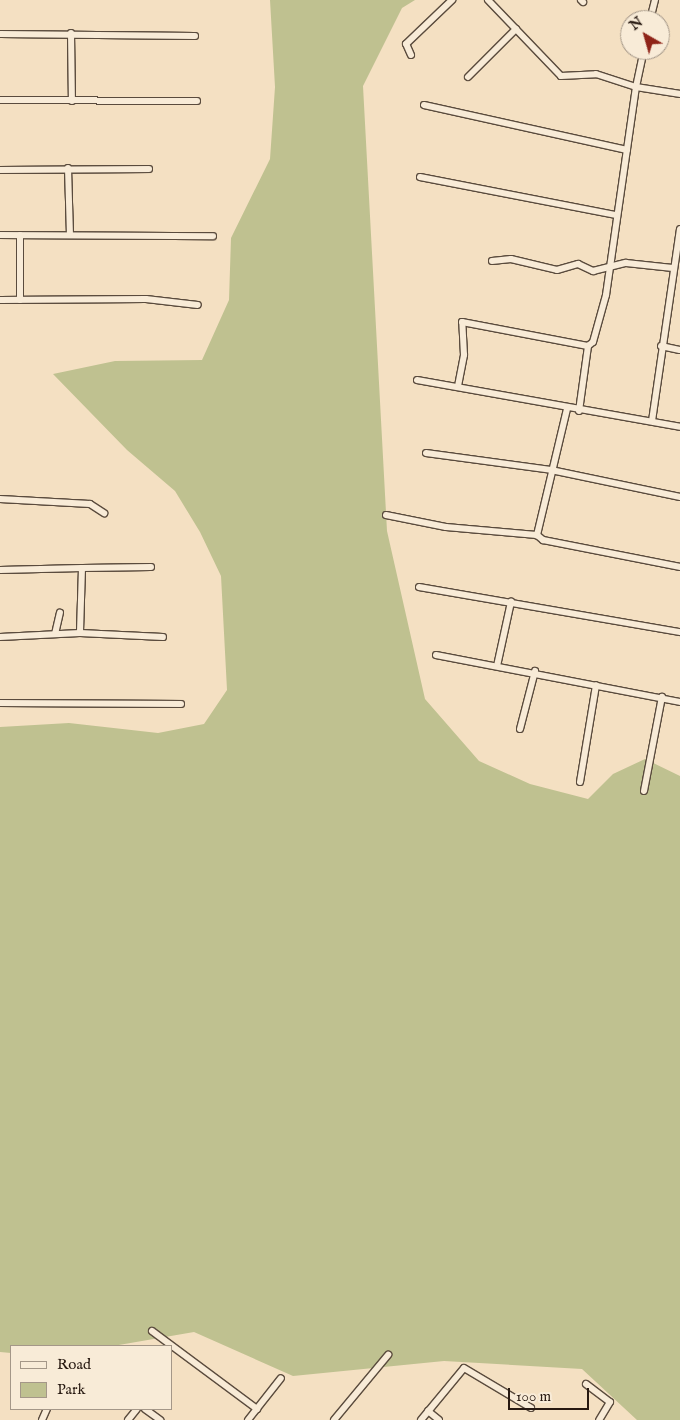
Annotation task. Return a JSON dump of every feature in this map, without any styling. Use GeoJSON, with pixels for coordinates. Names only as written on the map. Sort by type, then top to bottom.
{"type":"FeatureCollection","features":[{"type":"Feature","properties":{"kind":"street"},"geometry":{"type":"LineString","coordinates":[[411,54],[406,44],[452,0]]}},
{"type":"Feature","properties":{"kind":"street"},"geometry":{"type":"LineString","coordinates":[[488,0],[557,75],[596,74],[636,87],[680,94]]}},
{"type":"Feature","properties":{"kind":"street"},"geometry":{"type":"LineString","coordinates":[[468,77],[516,29]]}},
{"type":"Feature","properties":{"kind":"street"},"geometry":{"type":"LineString","coordinates":[[0,34],[71,33],[195,36]]}},
{"type":"Feature","properties":{"kind":"street"},"geometry":{"type":"LineString","coordinates":[[71,33],[72,101]]}},
{"type":"Feature","properties":{"kind":"street"},"geometry":{"type":"LineString","coordinates":[[579,411],[588,346],[593,342],[606,294],[616,215],[642,60]]}},
{"type":"Feature","properties":{"kind":"street"},"geometry":{"type":"LineString","coordinates":[[0,100],[197,101]]}},
{"type":"Feature","properties":{"kind":"street"},"geometry":{"type":"LineString","coordinates":[[424,106],[627,150]]}},
{"type":"Feature","properties":{"kind":"street"},"geometry":{"type":"LineString","coordinates":[[68,168],[70,234]]}},
{"type":"Feature","properties":{"kind":"street"},"geometry":{"type":"LineString","coordinates":[[0,170],[68,168],[149,169]]}},
{"type":"Feature","properties":{"kind":"street"},"geometry":{"type":"LineString","coordinates":[[420,177],[616,215]]}},
{"type":"Feature","properties":{"kind":"street"},"geometry":{"type":"LineString","coordinates":[[652,422],[661,346],[680,229]]}},
{"type":"Feature","properties":{"kind":"street"},"geometry":{"type":"LineString","coordinates":[[0,235],[213,236]]}},
{"type":"Feature","properties":{"kind":"street"},"geometry":{"type":"LineString","coordinates":[[20,235],[20,300]]}},
{"type":"Feature","properties":{"kind":"street"},"geometry":{"type":"LineString","coordinates":[[492,261],[511,259],[547,269],[578,264],[593,271],[626,263],[673,268]]}},
{"type":"Feature","properties":{"kind":"street"},"geometry":{"type":"LineString","coordinates":[[0,300],[146,299],[198,305]]}},
{"type":"Feature","properties":{"kind":"street"},"geometry":{"type":"LineString","coordinates":[[458,386],[464,355],[462,322],[588,346]]}},
{"type":"Feature","properties":{"kind":"street"},"geometry":{"type":"LineString","coordinates":[[661,346],[680,350]]}},
{"type":"Feature","properties":{"kind":"street"},"geometry":{"type":"LineString","coordinates":[[417,380],[458,386],[579,411],[680,426]]}},
{"type":"Feature","properties":{"kind":"street"},"geometry":{"type":"LineString","coordinates":[[537,535],[567,408]]}},
{"type":"Feature","properties":{"kind":"street"},"geometry":{"type":"LineString","coordinates":[[426,453],[551,470],[680,497]]}},
{"type":"Feature","properties":{"kind":"street"},"geometry":{"type":"LineString","coordinates":[[0,498],[90,504],[104,513]]}},
{"type":"Feature","properties":{"kind":"street"},"geometry":{"type":"LineString","coordinates":[[386,515],[446,527],[537,535],[543,540],[680,567]]}},
{"type":"Feature","properties":{"kind":"street"},"geometry":{"type":"LineString","coordinates":[[0,570],[151,567]]}},
{"type":"Feature","properties":{"kind":"street"},"geometry":{"type":"LineString","coordinates":[[80,633],[82,568]]}},
{"type":"Feature","properties":{"kind":"street"},"geometry":{"type":"LineString","coordinates":[[419,587],[680,632]]}},
{"type":"Feature","properties":{"kind":"street"},"geometry":{"type":"LineString","coordinates":[[497,666],[511,602]]}},
{"type":"Feature","properties":{"kind":"street"},"geometry":{"type":"LineString","coordinates":[[55,634],[60,613]]}},
{"type":"Feature","properties":{"kind":"street"},"geometry":{"type":"LineString","coordinates":[[0,637],[80,633],[163,637]]}},
{"type":"Feature","properties":{"kind":"street"},"geometry":{"type":"LineString","coordinates":[[436,655],[535,671],[596,686],[662,697],[680,702]]}},
{"type":"Feature","properties":{"kind":"street"},"geometry":{"type":"LineString","coordinates":[[520,729],[535,671]]}},
{"type":"Feature","properties":{"kind":"street"},"geometry":{"type":"LineString","coordinates":[[580,782],[596,686]]}},
{"type":"Feature","properties":{"kind":"street"},"geometry":{"type":"LineString","coordinates":[[644,791],[662,697]]}},
{"type":"Feature","properties":{"kind":"street"},"geometry":{"type":"LineString","coordinates":[[0,703],[181,704]]}},
{"type":"Feature","properties":{"kind":"street"},"geometry":{"type":"LineString","coordinates":[[152,1331],[171,1345]]}},
{"type":"Feature","properties":{"kind":"street"},"geometry":{"type":"LineString","coordinates":[[172,1346],[257,1409]]}},
{"type":"Feature","properties":{"kind":"street"},"geometry":{"type":"LineString","coordinates":[[334,1420],[388,1355]]}},
{"type":"Feature","properties":{"kind":"street"},"geometry":{"type":"LineString","coordinates":[[421,1420],[461,1370],[469,1368],[531,1408]]}},
{"type":"Feature","properties":{"kind":"street"},"geometry":{"type":"LineString","coordinates":[[248,1420],[281,1378]]}},
{"type":"Feature","properties":{"kind":"street"},"geometry":{"type":"LineString","coordinates":[[586,1384],[610,1402],[599,1420]]}},
{"type":"Feature","properties":{"kind":"street"},"geometry":{"type":"LineString","coordinates":[[146,1410],[160,1420]]}},
{"type":"Feature","properties":{"kind":"street"},"geometry":{"type":"LineString","coordinates":[[428,1411],[439,1420]]}},
{"type":"Feature","properties":{"kind":"green space"},"geometry":{"type":"Polygon","coordinates":[[[270,0],[415,0],[402,8],[363,86],[387,531],[425,699],[479,761],[530,784],[588,799],[613,774],[645,759],[680,776],[680,1420],[637,1420],[582,1369],[444,1361],[293,1376],[194,1332],[119,1345],[10,1345],[10,1353],[0,1352],[0,727],[69,723],[158,733],[204,724],[227,690],[221,576],[200,532],[175,491],[127,450],[53,374],[115,361],[202,360],[229,300],[231,238],[270,159],[275,87],[270,0]]]}}]}
